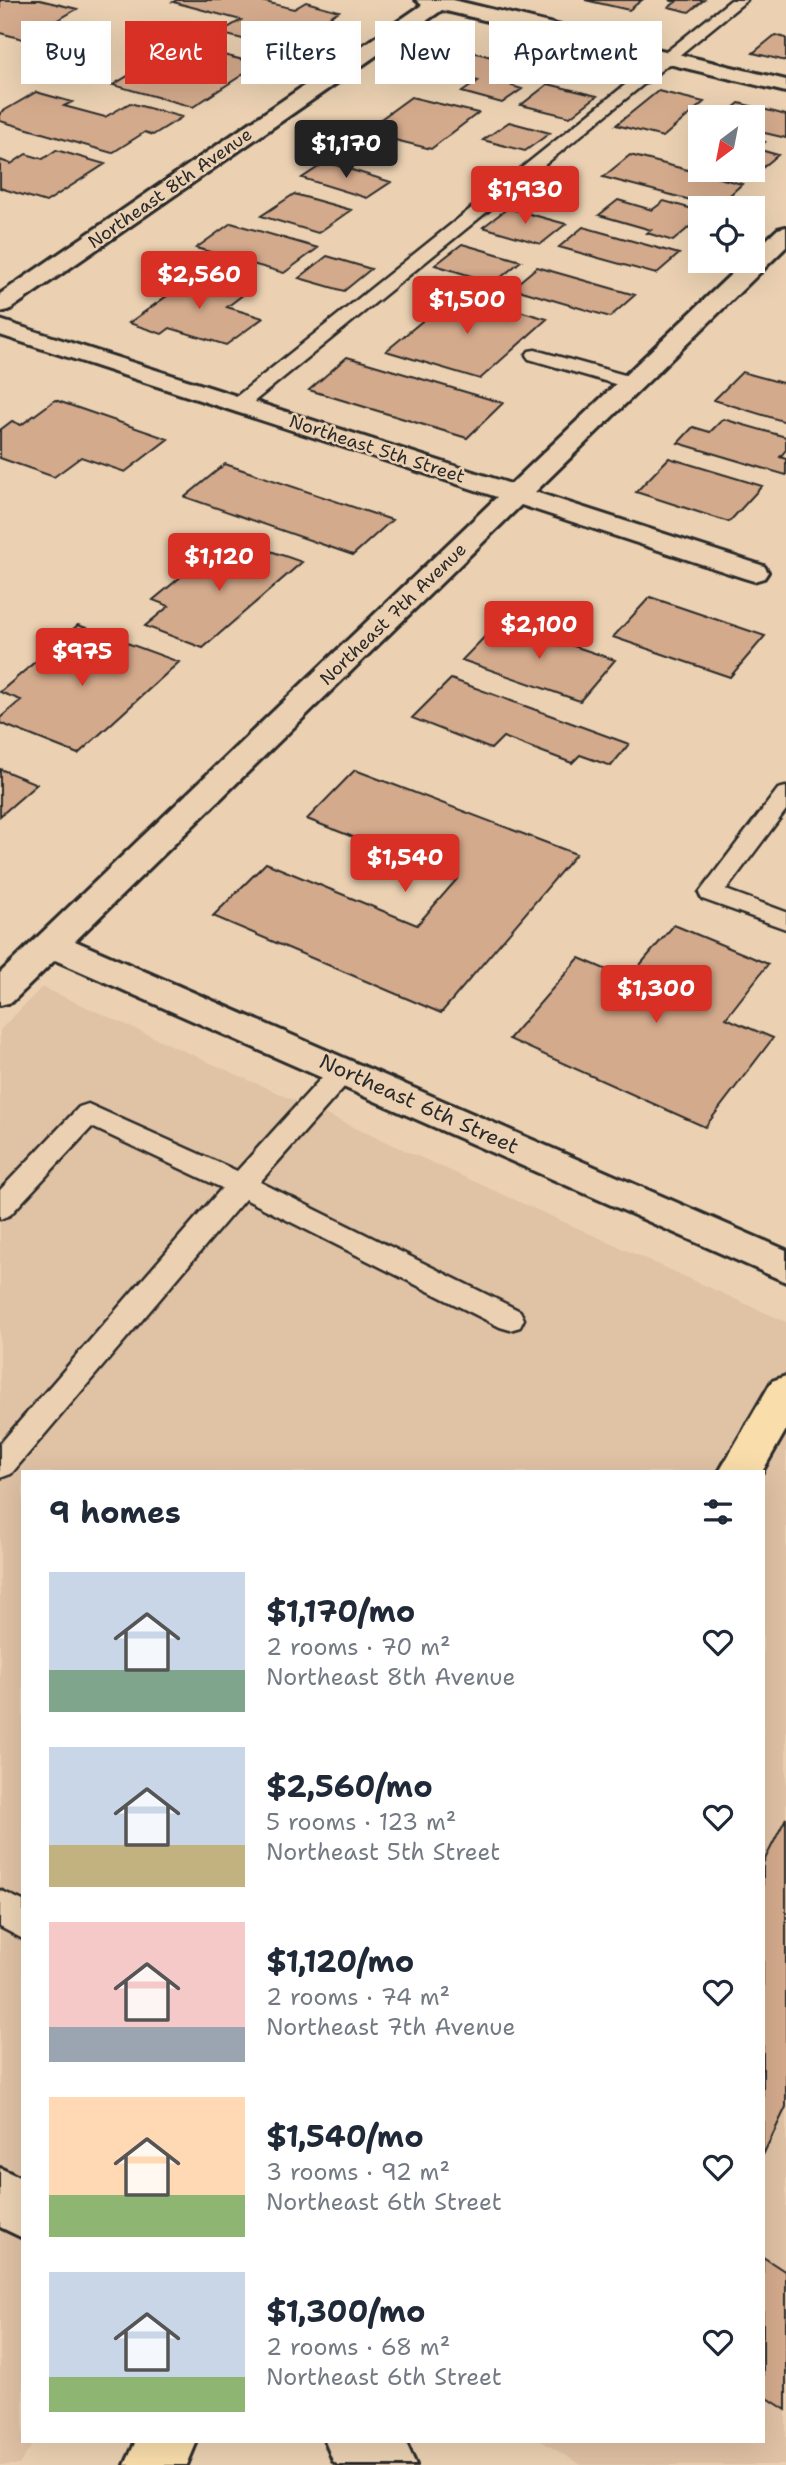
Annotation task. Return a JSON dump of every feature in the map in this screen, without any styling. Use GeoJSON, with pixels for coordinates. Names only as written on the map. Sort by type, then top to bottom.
{"type":"FeatureCollection","features":[{"type":"Feature","properties":{"kind":"main road"},"geometry":{"type":"LineString","coordinates":[[741,1470],[786,1393]]}},
{"type":"Feature","properties":{"kind":"main road"},"geometry":{"type":"LineString","coordinates":[[154,2465],[168,2443]]}},
{"type":"Feature","properties":{"kind":"street"},"geometry":{"type":"LineString","coordinates":[[436,1],[786,86]]}},
{"type":"Feature","properties":{"kind":"street","name":"Northeast 8th Avenue"},"geometry":{"type":"LineString","coordinates":[[0,305],[436,1]]}},
{"type":"Feature","properties":{"kind":"street","name":"Northeast 7th Avenue"},"geometry":{"type":"LineString","coordinates":[[0,993],[786,234]]}},
{"type":"Feature","properties":{"kind":"street","name":"Northeast 5th Street"},"geometry":{"type":"LineString","coordinates":[[0,327],[754,572]]}},
{"type":"Feature","properties":{"kind":"street","name":"Northeast 6th Street"},"geometry":{"type":"LineString","coordinates":[[51,944],[344,1070],[786,1267]]}},
{"type":"Feature","properties":{"kind":"street"},"geometry":{"type":"LineString","coordinates":[[356,2443],[387,2465]]}},
{"type":"Feature","properties":{"kind":"lane"},"geometry":{"type":"LineString","coordinates":[[239,404],[740,0]]}},
{"type":"Feature","properties":{"kind":"lane"},"geometry":{"type":"LineString","coordinates":[[535,355],[632,383]]}},
{"type":"Feature","properties":{"kind":"lane"},"geometry":{"type":"LineString","coordinates":[[786,794],[711,893],[786,922]]}},
{"type":"Feature","properties":{"kind":"lane"},"geometry":{"type":"LineString","coordinates":[[0,1465],[241,1185],[344,1070]]}},
{"type":"Feature","properties":{"kind":"lane"},"geometry":{"type":"LineString","coordinates":[[0,1208],[88,1114],[241,1185],[510,1319]]}},
{"type":"Feature","properties":{"kind":"lane"},"geometry":{"type":"LineString","coordinates":[[0,1907],[21,1921]]}},
{"type":"Feature","properties":{"kind":"shaded area"},"geometry":{"type":"Polygon","coordinates":[[[42,987],[786,1322],[786,2465],[581,2465],[544,2443],[765,2443],[765,1470],[21,1470],[21,2443],[34,2443],[19,2465],[0,2465],[0,1030],[42,987]]]}},
{"type":"Feature","properties":{"kind":"building"},"geometry":{"type":"Polygon","coordinates":[[[0,0],[40,0],[77,9],[56,21],[21,21],[21,39],[0,33],[0,0]]]}},
{"type":"Feature","properties":{"kind":"building"},"geometry":{"type":"Polygon","coordinates":[[[257,0],[294,9],[306,2],[339,11],[323,21],[241,21],[241,39],[227,35],[227,28],[241,20],[173,2],[257,0]]]}},
{"type":"Feature","properties":{"kind":"building"},"geometry":{"type":"Polygon","coordinates":[[[585,0],[642,0],[629,10],[585,0]]]}},
{"type":"Feature","properties":{"kind":"building"},"geometry":{"type":"Polygon","coordinates":[[[669,0],[704,0],[689,12],[669,7],[676,2],[669,0]]]}},
{"type":"Feature","properties":{"kind":"building"},"geometry":{"type":"Polygon","coordinates":[[[775,35],[786,38],[786,61],[753,53],[775,35]]]}},
{"type":"Feature","properties":{"kind":"building"},"geometry":{"type":"Polygon","coordinates":[[[475,53],[489,56],[489,84],[515,84],[512,86],[522,89],[502,103],[462,92],[478,81],[475,80],[475,53]]]}},
{"type":"Feature","properties":{"kind":"building"},"geometry":{"type":"Polygon","coordinates":[[[227,56],[241,59],[241,76],[193,107],[113,85],[125,78],[125,84],[227,84],[227,56]]]}},
{"type":"Feature","properties":{"kind":"building"},"geometry":{"type":"Polygon","coordinates":[[[548,84],[597,96],[570,117],[521,105],[548,84]]]}},
{"type":"Feature","properties":{"kind":"building"},"geometry":{"type":"Polygon","coordinates":[[[658,91],[704,102],[700,105],[688,105],[688,116],[663,137],[616,125],[658,91]]]}},
{"type":"Feature","properties":{"kind":"building"},"geometry":{"type":"Polygon","coordinates":[[[36,92],[72,102],[64,106],[105,117],[130,103],[182,117],[153,135],[145,132],[112,153],[0,121],[0,113],[36,92]]]}},
{"type":"Feature","properties":{"kind":"building"},"geometry":{"type":"Polygon","coordinates":[[[411,97],[478,113],[431,149],[363,132],[411,97]]]}},
{"type":"Feature","properties":{"kind":"building"},"geometry":{"type":"Polygon","coordinates":[[[765,110],[786,115],[786,138],[765,133],[765,110]]]}},
{"type":"Feature","properties":{"kind":"building"},"geometry":{"type":"Polygon","coordinates":[[[509,122],[550,133],[525,151],[483,140],[509,122]]]}},
{"type":"Feature","properties":{"kind":"building"},"geometry":{"type":"Polygon","coordinates":[[[56,150],[105,164],[46,202],[0,188],[0,160],[11,164],[26,154],[43,159],[56,150]]]}},
{"type":"Feature","properties":{"kind":"building"},"geometry":{"type":"Polygon","coordinates":[[[765,151],[778,155],[765,166],[765,151]]]}},
{"type":"Feature","properties":{"kind":"building"},"geometry":{"type":"Polygon","coordinates":[[[630,155],[688,170],[688,182],[742,184],[729,196],[688,196],[688,199],[603,177],[630,155]]]}},
{"type":"Feature","properties":{"kind":"building"},"geometry":{"type":"Polygon","coordinates":[[[326,162],[391,182],[367,198],[302,178],[326,162]]]}},
{"type":"Feature","properties":{"kind":"building"},"geometry":{"type":"Polygon","coordinates":[[[294,194],[351,210],[318,233],[261,216],[294,194]]]}},
{"type":"Feature","properties":{"kind":"building"},"geometry":{"type":"Polygon","coordinates":[[[618,200],[652,210],[664,201],[688,208],[688,228],[673,241],[647,233],[651,230],[599,215],[618,200]]]}},
{"type":"Feature","properties":{"kind":"building"},"geometry":{"type":"Polygon","coordinates":[[[508,208],[566,224],[541,244],[483,227],[508,208]]]}},
{"type":"Feature","properties":{"kind":"building"},"geometry":{"type":"Polygon","coordinates":[[[231,223],[318,248],[284,273],[196,248],[231,223]]]}},
{"type":"Feature","properties":{"kind":"building"},"geometry":{"type":"Polygon","coordinates":[[[583,227],[679,254],[656,274],[559,247],[583,227]]]}},
{"type":"Feature","properties":{"kind":"building"},"geometry":{"type":"Polygon","coordinates":[[[462,244],[521,261],[494,283],[435,265],[462,244]]]}},
{"type":"Feature","properties":{"kind":"building"},"geometry":{"type":"Polygon","coordinates":[[[327,256],[371,269],[344,291],[299,278],[327,256]]]}},
{"type":"Feature","properties":{"kind":"building"},"geometry":{"type":"Polygon","coordinates":[[[537,267],[635,295],[610,317],[512,288],[537,267]]]}},
{"type":"Feature","properties":{"kind":"building"},"geometry":{"type":"Polygon","coordinates":[[[186,273],[248,291],[227,307],[263,318],[226,345],[170,328],[162,334],[129,323],[171,293],[162,290],[186,273]]]}},
{"type":"Feature","properties":{"kind":"building"},"geometry":{"type":"Polygon","coordinates":[[[456,293],[547,319],[480,379],[386,351],[456,293]]]}},
{"type":"Feature","properties":{"kind":"building"},"geometry":{"type":"Polygon","coordinates":[[[347,357],[503,403],[467,438],[309,390],[347,357]]]}},
{"type":"Feature","properties":{"kind":"building"},"geometry":{"type":"Polygon","coordinates":[[[742,372],[786,384],[786,422],[714,400],[742,372]]]}},
{"type":"Feature","properties":{"kind":"building"},"geometry":{"type":"Polygon","coordinates":[[[55,400],[168,439],[125,472],[81,457],[54,477],[0,458],[0,430],[12,421],[21,425],[55,400]]]}},
{"type":"Feature","properties":{"kind":"building"},"geometry":{"type":"Polygon","coordinates":[[[723,419],[786,437],[786,450],[780,457],[786,459],[786,475],[678,443],[693,427],[710,432],[723,419]]]}},
{"type":"Feature","properties":{"kind":"building"},"geometry":{"type":"Polygon","coordinates":[[[669,458],[762,486],[729,522],[636,492],[669,458]]]}},
{"type":"Feature","properties":{"kind":"building"},"geometry":{"type":"Polygon","coordinates":[[[225,464],[392,520],[353,555],[185,497],[225,464]]]}},
{"type":"Feature","properties":{"kind":"building"},"geometry":{"type":"Polygon","coordinates":[[[245,542],[302,562],[203,648],[145,626],[169,606],[153,600],[207,555],[222,560],[245,542]]]}},
{"type":"Feature","properties":{"kind":"building"},"geometry":{"type":"Polygon","coordinates":[[[650,597],[765,636],[730,677],[613,637],[650,597]]]}},
{"type":"Feature","properties":{"kind":"building"},"geometry":{"type":"Polygon","coordinates":[[[500,621],[615,660],[580,701],[462,660],[500,621]]]}},
{"type":"Feature","properties":{"kind":"building"},"geometry":{"type":"Polygon","coordinates":[[[78,625],[179,662],[78,754],[0,723],[0,718],[21,700],[0,692],[78,625]]]}},
{"type":"Feature","properties":{"kind":"building"},"geometry":{"type":"Polygon","coordinates":[[[451,679],[629,744],[611,766],[580,755],[572,763],[503,737],[491,749],[412,718],[451,679]]]}},
{"type":"Feature","properties":{"kind":"building"},"geometry":{"type":"Polygon","coordinates":[[[0,769],[37,784],[0,816],[0,769]]]}},
{"type":"Feature","properties":{"kind":"building"},"geometry":{"type":"Polygon","coordinates":[[[355,770],[576,854],[441,1013],[213,916],[266,863],[417,925],[458,878],[307,819],[355,770]]]}},
{"type":"Feature","properties":{"kind":"building"},"geometry":{"type":"Polygon","coordinates":[[[674,925],[768,964],[726,1018],[773,1038],[705,1127],[509,1039],[579,958],[628,979],[674,925]]]}},
{"type":"Feature","properties":{"kind":"building"},"geometry":{"type":"Polygon","coordinates":[[[786,1818],[786,2107],[765,2151],[765,1859],[786,1818]]]}},
{"type":"Feature","properties":{"kind":"building"},"geometry":{"type":"Polygon","coordinates":[[[765,2258],[786,2272],[786,2410],[765,2396],[765,2258]]]}}]}
